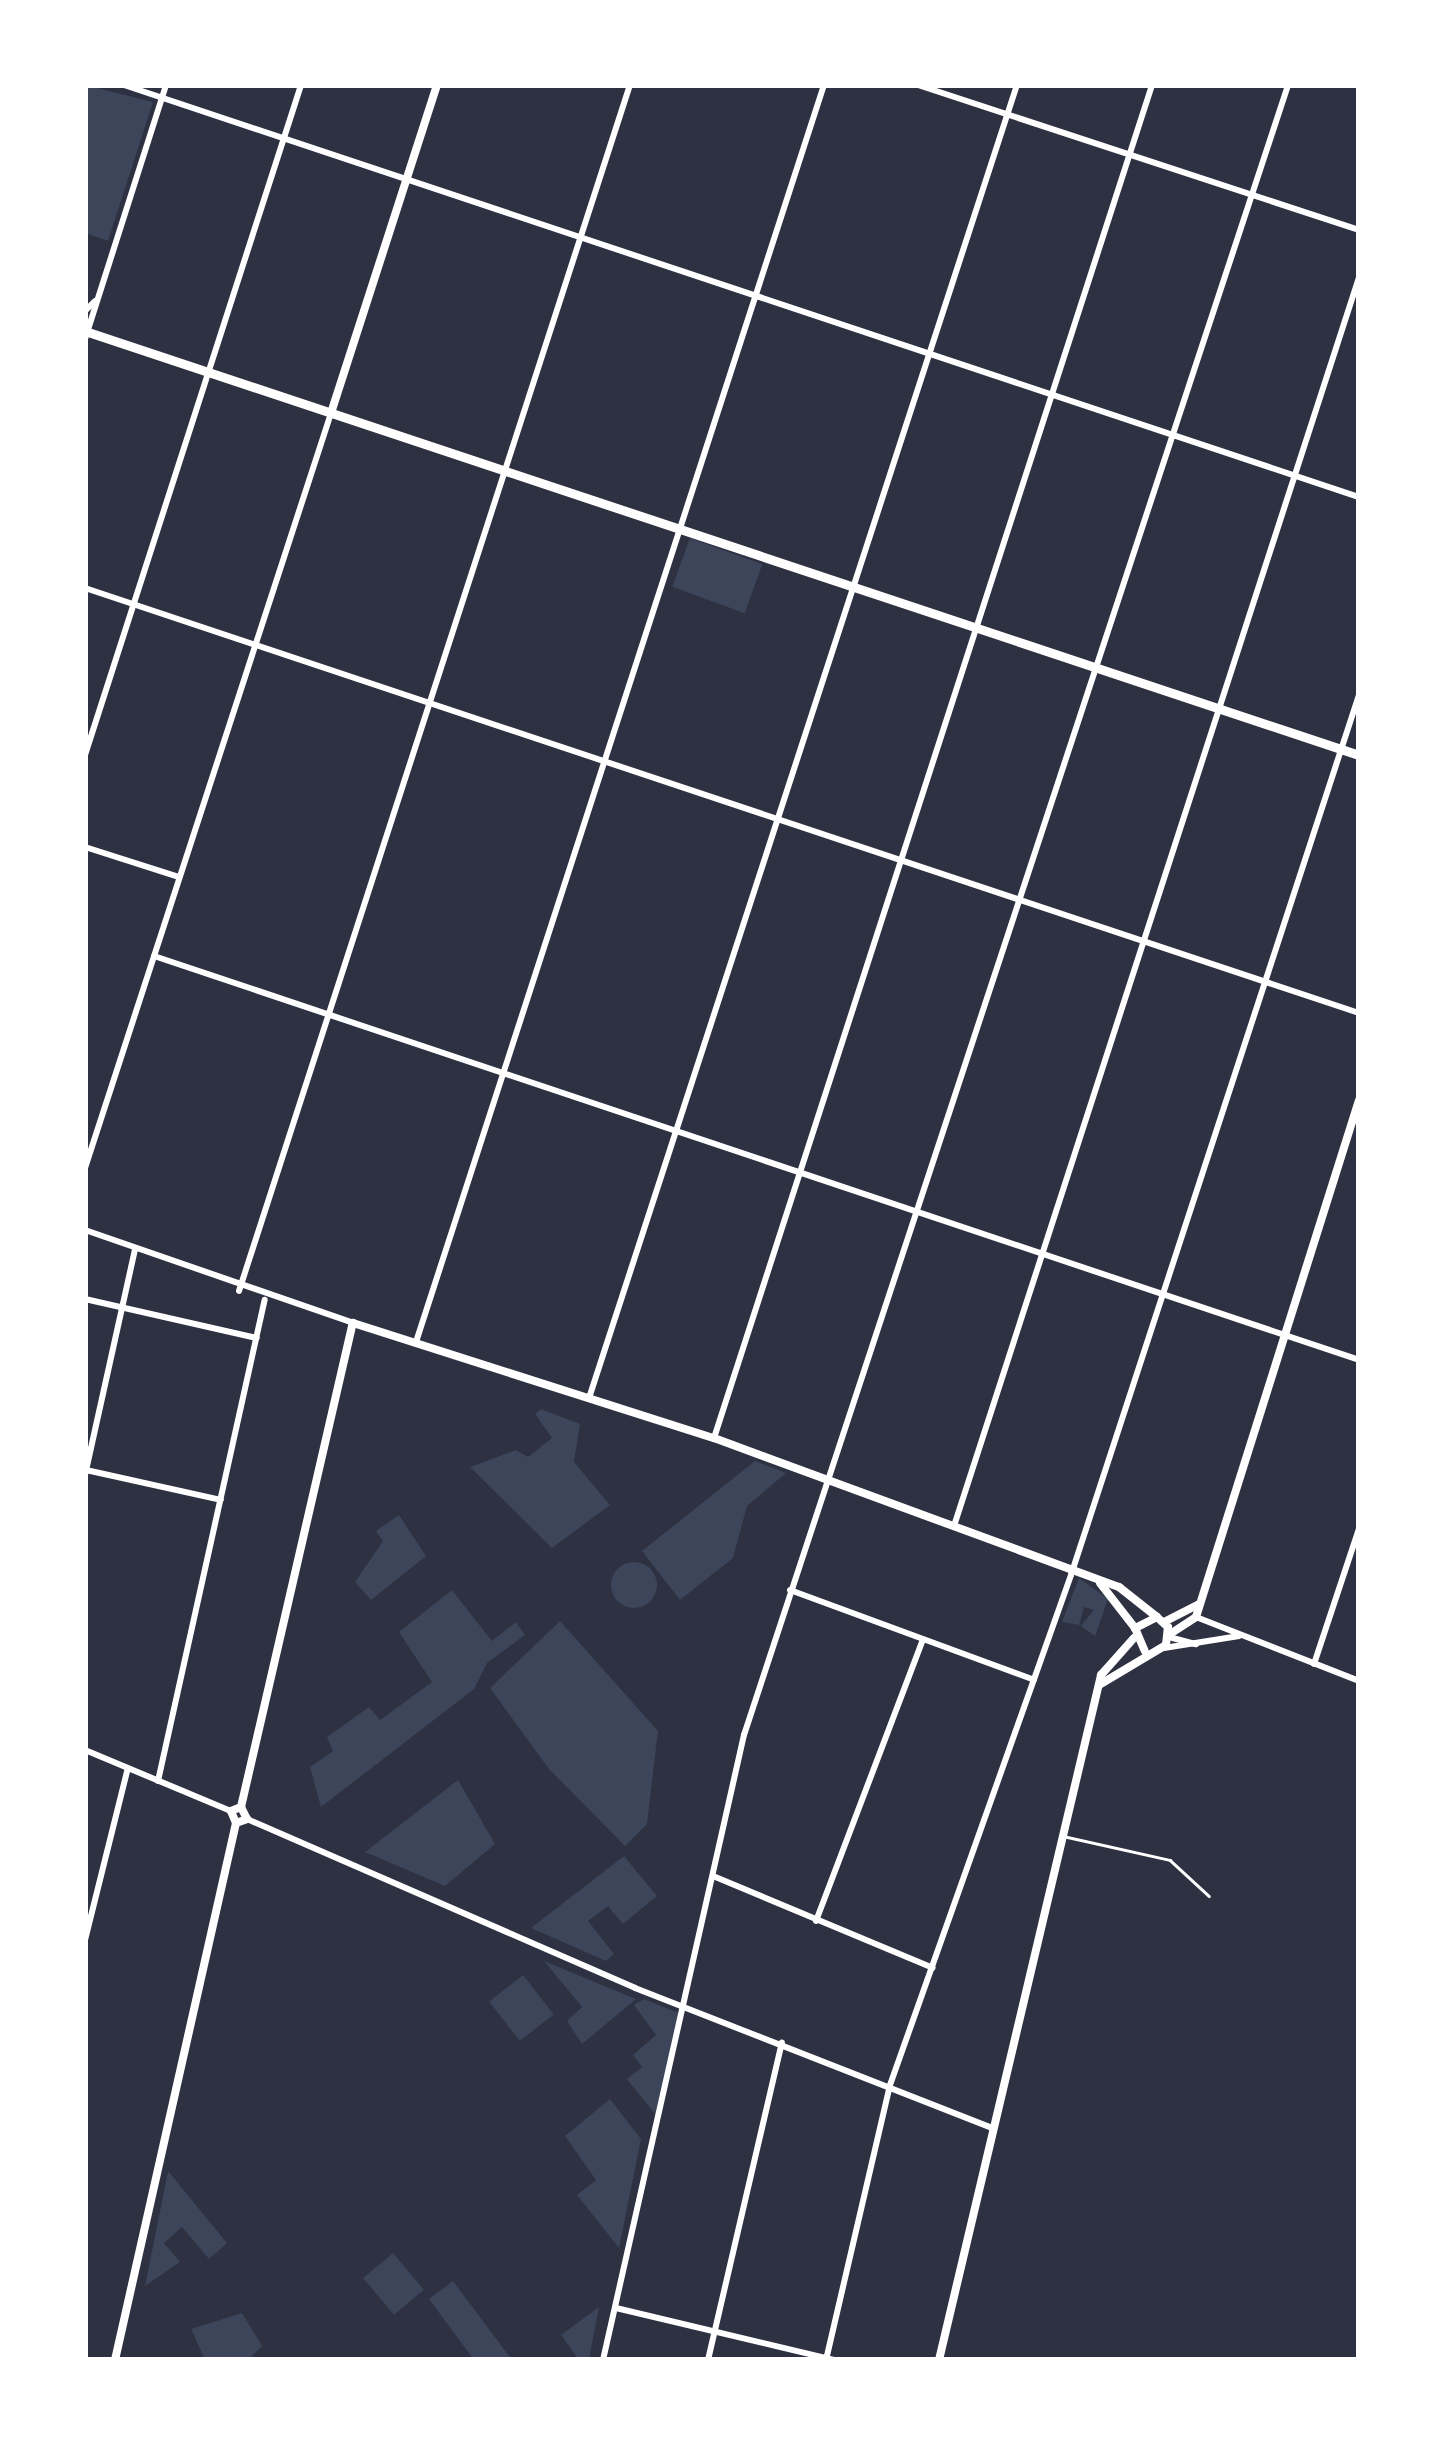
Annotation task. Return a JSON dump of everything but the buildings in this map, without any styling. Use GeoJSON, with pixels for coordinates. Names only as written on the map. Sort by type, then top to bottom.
{"type":"FeatureCollection","features":[{"type":"Feature","properties":{"kind":"main road"},"geometry":{"type":"LineString","coordinates":[[86,334],[506,470],[1359,756]]}},
{"type":"Feature","properties":{"kind":"street"},"geometry":{"type":"LineString","coordinates":[[124,85],[1359,497]]}},
{"type":"Feature","properties":{"kind":"street"},"geometry":{"type":"LineString","coordinates":[[86,334],[166,85]]}},
{"type":"Feature","properties":{"kind":"street"},"geometry":{"type":"LineString","coordinates":[[85,756],[301,85]]}},
{"type":"Feature","properties":{"kind":"street"},"geometry":{"type":"LineString","coordinates":[[85,1168],[437,85]]}},
{"type":"Feature","properties":{"kind":"street"},"geometry":{"type":"LineString","coordinates":[[239,1290],[630,85]]}},
{"type":"Feature","properties":{"kind":"street"},"geometry":{"type":"LineString","coordinates":[[416,1342],[824,85]]}},
{"type":"Feature","properties":{"kind":"street"},"geometry":{"type":"LineString","coordinates":[[918,85],[1359,230]]}},
{"type":"Feature","properties":{"kind":"street"},"geometry":{"type":"LineString","coordinates":[[590,1395],[1017,85]]}},
{"type":"Feature","properties":{"kind":"street"},"geometry":{"type":"LineString","coordinates":[[714,1438],[1152,85]]}},
{"type":"Feature","properties":{"kind":"street"},"geometry":{"type":"LineString","coordinates":[[603,2360],[713,1876],[790,1590],[920,1211],[1288,85]]}},
{"type":"Feature","properties":{"kind":"street"},"geometry":{"type":"LineString","coordinates":[[954,1528],[1359,277]]}},
{"type":"Feature","properties":{"kind":"street"},"geometry":{"type":"LineString","coordinates":[[85,311],[99,296]]}},
{"type":"Feature","properties":{"kind":"street"},"geometry":{"type":"LineString","coordinates":[[85,588],[431,700],[605,762],[1359,1013]]}},
{"type":"Feature","properties":{"kind":"street"},"geometry":{"type":"LineString","coordinates":[[616,2308],[829,2359],[890,2086],[1072,1572],[1359,695]]}},
{"type":"Feature","properties":{"kind":"street"},"geometry":{"type":"LineString","coordinates":[[85,846],[179,878]]}},
{"type":"Feature","properties":{"kind":"street"},"geometry":{"type":"LineString","coordinates":[[154,956],[1359,1360]]}},
{"type":"Feature","properties":{"kind":"street"},"geometry":{"type":"LineString","coordinates":[[1162,1648],[1169,1635],[1196,1617],[1282,1334],[1359,1100]]}},
{"type":"Feature","properties":{"kind":"street"},"geometry":{"type":"LineString","coordinates":[[85,1230],[265,1300],[590,1395],[714,1438],[1140,1596],[1161,1619],[1169,1635],[1197,1644]]}},
{"type":"Feature","properties":{"kind":"street"},"geometry":{"type":"LineString","coordinates":[[135,1250],[85,1471],[221,1500]]}},
{"type":"Feature","properties":{"kind":"street"},"geometry":{"type":"LineString","coordinates":[[85,1299],[257,1338]]}},
{"type":"Feature","properties":{"kind":"street"},"geometry":{"type":"LineString","coordinates":[[158,1781],[265,1300]]}},
{"type":"Feature","properties":{"kind":"street"},"geometry":{"type":"LineString","coordinates":[[247,1819],[242,1807],[352,1323]]}},
{"type":"Feature","properties":{"kind":"street"},"geometry":{"type":"LineString","coordinates":[[1314,1664],[1359,1528]]}},
{"type":"Feature","properties":{"kind":"street"},"geometry":{"type":"LineString","coordinates":[[1100,1583],[1146,1651]]}},
{"type":"Feature","properties":{"kind":"street"},"geometry":{"type":"LineString","coordinates":[[790,1590],[1034,1680]]}},
{"type":"Feature","properties":{"kind":"street"},"geometry":{"type":"LineString","coordinates":[[939,2360],[1098,1685],[1135,1633],[1199,1604]]}},
{"type":"Feature","properties":{"kind":"street"},"geometry":{"type":"LineString","coordinates":[[1196,1617],[1359,1681]]}},
{"type":"Feature","properties":{"kind":"street"},"geometry":{"type":"LineString","coordinates":[[1098,1685],[1146,1651],[1241,1636]]}},
{"type":"Feature","properties":{"kind":"street"},"geometry":{"type":"LineString","coordinates":[[816,1922],[923,1640]]}},
{"type":"Feature","properties":{"kind":"street"},"geometry":{"type":"LineString","coordinates":[[85,1750],[231,1811],[242,1807]]}},
{"type":"Feature","properties":{"kind":"street"},"geometry":{"type":"LineString","coordinates":[[85,1940],[128,1768]]}},
{"type":"Feature","properties":{"kind":"street"},"geometry":{"type":"LineString","coordinates":[[116,2360],[236,1823],[231,1811]]}},
{"type":"Feature","properties":{"kind":"street"},"geometry":{"type":"LineString","coordinates":[[236,1823],[247,1819],[685,2006],[992,2128]]}},
{"type":"Feature","properties":{"kind":"street"},"geometry":{"type":"LineString","coordinates":[[713,1876],[933,1968]]}},
{"type":"Feature","properties":{"kind":"street"},"geometry":{"type":"LineString","coordinates":[[708,2360],[782,2042]]}},
{"type":"Feature","properties":{"kind":"lane"},"geometry":{"type":"LineString","coordinates":[[1062,1836],[1170,1860],[1210,1896]]}},
{"type":"Feature","properties":{"kind":"shaded area"},"geometry":{"type":"Polygon","coordinates":[[[85,85],[153,102],[108,241],[85,233],[85,85]]]}},
{"type":"Feature","properties":{"kind":"shaded area"},"geometry":{"type":"Polygon","coordinates":[[[690,538],[762,564],[745,613],[672,587],[690,538]]]}},
{"type":"Feature","properties":{"kind":"shaded area"},"geometry":{"type":"Polygon","coordinates":[[[541,1409],[580,1424],[574,1462],[610,1505],[552,1548],[470,1467],[516,1450],[528,1457],[552,1438],[535,1414],[541,1409]]]}},
{"type":"Feature","properties":{"kind":"shaded area"},"geometry":{"type":"Polygon","coordinates":[[[755,1461],[786,1473],[747,1506],[733,1558],[680,1600],[642,1551],[755,1461]]]}},
{"type":"Feature","properties":{"kind":"shaded area"},"geometry":{"type":"Polygon","coordinates":[[[399,1515],[426,1556],[371,1600],[355,1582],[383,1541],[376,1531],[399,1515]]]}},
{"type":"Feature","properties":{"kind":"shaded area"},"geometry":{"type":"Polygon","coordinates":[[[634,1562],[650,1569],[657,1585],[650,1601],[634,1608],[618,1601],[611,1585],[618,1569],[634,1562]]]}},
{"type":"Feature","properties":{"kind":"shaded area"},"geometry":{"type":"Polygon","coordinates":[[[1079,1578],[1108,1599],[1095,1636],[1081,1626],[1094,1610],[1084,1607],[1079,1625],[1062,1622],[1079,1578]]]}},
{"type":"Feature","properties":{"kind":"shaded area"},"geometry":{"type":"Polygon","coordinates":[[[452,1590],[492,1641],[516,1622],[525,1635],[487,1663],[474,1689],[321,1807],[310,1767],[333,1751],[327,1737],[369,1707],[380,1720],[432,1682],[399,1632],[452,1590]]]}},
{"type":"Feature","properties":{"kind":"shaded area"},"geometry":{"type":"Polygon","coordinates":[[[560,1621],[658,1731],[647,1824],[625,1846],[549,1769],[490,1688],[560,1621]]]}},
{"type":"Feature","properties":{"kind":"shaded area"},"geometry":{"type":"Polygon","coordinates":[[[458,1780],[495,1844],[445,1886],[365,1852],[458,1780]]]}},
{"type":"Feature","properties":{"kind":"shaded area"},"geometry":{"type":"Polygon","coordinates":[[[624,1856],[657,1896],[623,1924],[608,1906],[588,1921],[614,1954],[606,1961],[531,1928],[624,1856]]]}},
{"type":"Feature","properties":{"kind":"shaded area"},"geometry":{"type":"Polygon","coordinates":[[[544,1961],[636,1999],[582,2044],[567,2021],[582,2007],[544,1961]]]}},
{"type":"Feature","properties":{"kind":"shaded area"},"geometry":{"type":"Polygon","coordinates":[[[523,1975],[554,2014],[520,2041],[489,2001],[523,1975]]]}},
{"type":"Feature","properties":{"kind":"shaded area"},"geometry":{"type":"Polygon","coordinates":[[[644,1999],[679,2013],[655,2114],[627,2079],[642,2067],[633,2055],[656,2035],[634,2005],[644,1999]]]}},
{"type":"Feature","properties":{"kind":"shaded area"},"geometry":{"type":"Polygon","coordinates":[[[610,2099],[641,2139],[619,2248],[577,2195],[596,2180],[565,2136],[610,2099]]]}},
{"type":"Feature","properties":{"kind":"shaded area"},"geometry":{"type":"Polygon","coordinates":[[[168,2171],[227,2243],[209,2259],[182,2227],[164,2243],[180,2262],[145,2286],[168,2171]]]}},
{"type":"Feature","properties":{"kind":"shaded area"},"geometry":{"type":"Polygon","coordinates":[[[393,2253],[424,2290],[394,2315],[363,2278],[393,2253]]]}},
{"type":"Feature","properties":{"kind":"shaded area"},"geometry":{"type":"Polygon","coordinates":[[[453,2281],[512,2360],[474,2360],[429,2299],[453,2281]]]}},
{"type":"Feature","properties":{"kind":"shaded area"},"geometry":{"type":"Polygon","coordinates":[[[599,2307],[589,2360],[579,2360],[561,2335],[599,2307]]]}},
{"type":"Feature","properties":{"kind":"shaded area"},"geometry":{"type":"Polygon","coordinates":[[[242,2313],[262,2346],[248,2360],[205,2360],[191,2329],[242,2313]]]}}]}
